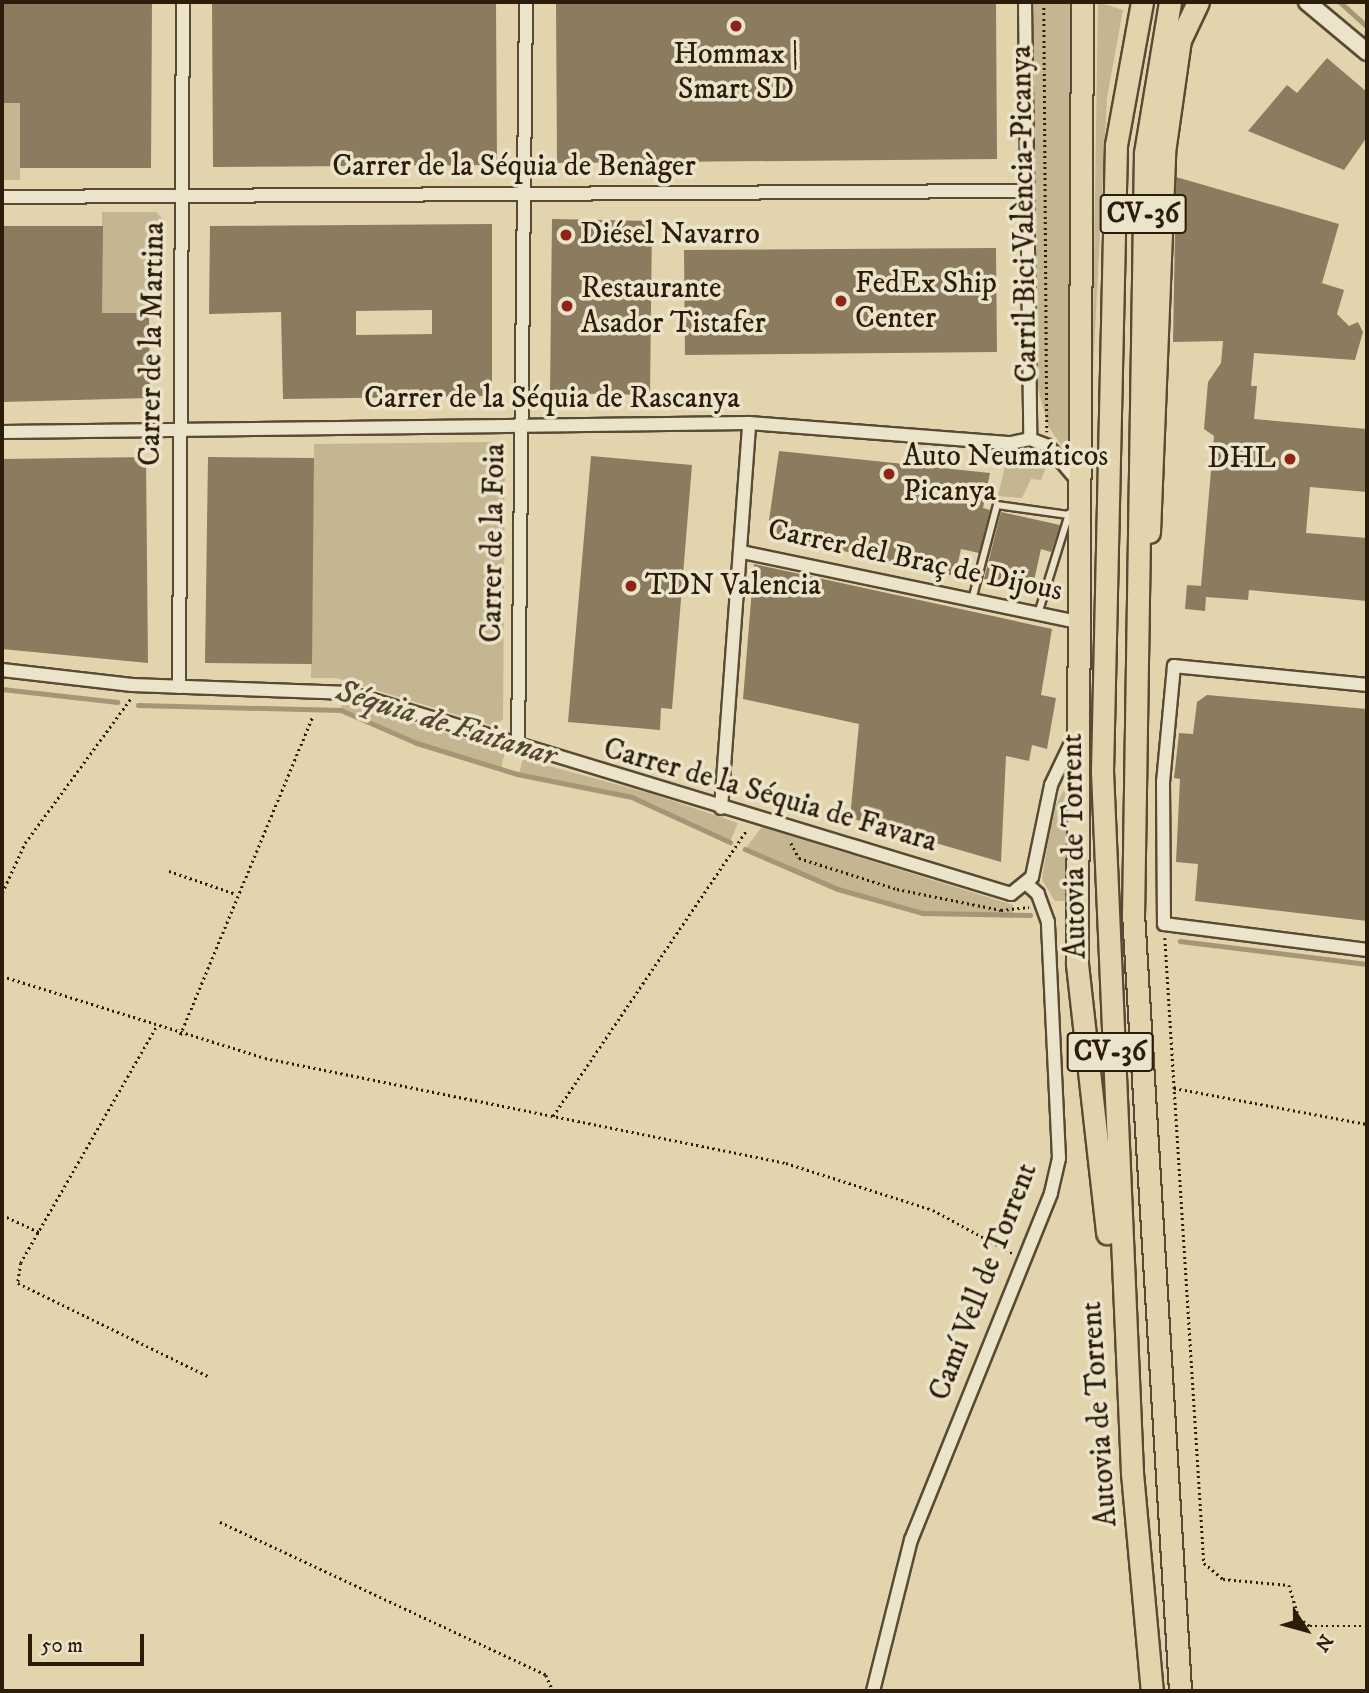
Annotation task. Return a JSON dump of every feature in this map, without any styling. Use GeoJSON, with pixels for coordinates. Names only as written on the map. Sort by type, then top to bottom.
{"type":"FeatureCollection","features":[{"type":"Feature","properties":{"kind":"highway"},"geometry":{"type":"LineString","coordinates":[[1082,2],[1082,488],[1076,622],[1077,964],[1132,1473]]}},
{"type":"Feature","properties":{"kind":"highway","name":"Autovia de Torrent"},"geometry":{"type":"LineString","coordinates":[[1142,2],[1116,145],[1102,771],[1132,1473],[1152,1691]]}},
{"type":"Feature","properties":{"kind":"highway","name":"Autovia de Torrent"},"geometry":{"type":"LineString","coordinates":[[1170,2],[1145,153],[1134,747],[1137,1027],[1180,1691]]}},
{"type":"Feature","properties":{"kind":"highway"},"geometry":{"type":"LineString","coordinates":[[1134,747],[1156,446],[1164,152],[1180,40],[1198,2]]}},
{"type":"Feature","properties":{"kind":"street","name":"Carrer de la Martina"},"geometry":{"type":"LineString","coordinates":[[178,687],[177,428],[183,2]]}},
{"type":"Feature","properties":{"kind":"street","name":"Carrer de la Foia"},"geometry":{"type":"LineString","coordinates":[[518,749],[526,2]]}},
{"type":"Feature","properties":{"kind":"street"},"geometry":{"type":"LineString","coordinates":[[1025,2],[1030,439],[1048,446],[1082,488]]}},
{"type":"Feature","properties":{"kind":"street"},"geometry":{"type":"LineString","coordinates":[[1307,2],[1367,52]]}},
{"type":"Feature","properties":{"kind":"street","name":"Carrer de la Séquia de Benàger"},"geometry":{"type":"LineString","coordinates":[[2,197],[1027,191]]}},
{"type":"Feature","properties":{"kind":"street"},"geometry":{"type":"LineString","coordinates":[[721,808],[742,552],[749,424]]}},
{"type":"Feature","properties":{"kind":"street","name":"Carrer de la Séquia de Rascanya"},"geometry":{"type":"LineString","coordinates":[[2,432],[177,428],[749,424],[1011,443],[1030,439]]}},
{"type":"Feature","properties":{"kind":"street","name":"Carrer del Braç de Dijous"},"geometry":{"type":"LineString","coordinates":[[742,552],[1076,622]]}},
{"type":"Feature","properties":{"kind":"street"},"geometry":{"type":"LineString","coordinates":[[1367,685],[1174,666],[1163,782],[1164,925],[1367,950]]}},
{"type":"Feature","properties":{"kind":"street","name":"Carrer de la Séquia de Favara"},"geometry":{"type":"LineString","coordinates":[[2,670],[132,685],[350,693],[518,749],[1011,894],[1027,884]]}},
{"type":"Feature","properties":{"kind":"street"},"geometry":{"type":"LineString","coordinates":[[1027,884],[1051,785],[1078,729]]}},
{"type":"Feature","properties":{"kind":"street","name":"Camí Vell de Torrent"},"geometry":{"type":"LineString","coordinates":[[873,1691],[911,1540],[1024,1260],[1059,1158],[1048,922],[1038,894],[1027,884]]}},
{"type":"Feature","properties":{"kind":"lane"},"geometry":{"type":"LineString","coordinates":[[1038,614],[1068,515],[1082,488]]}},
{"type":"Feature","properties":{"kind":"lane"},"geometry":{"type":"LineString","coordinates":[[972,600],[997,506],[1068,515]]}},
{"type":"Feature","properties":{"kind":"path","name":"Carril Bici València-Picanya"},"geometry":{"type":"LineString","coordinates":[[1044,2],[1048,426]]}},
{"type":"Feature","properties":{"kind":"path"},"geometry":{"type":"LineString","coordinates":[[2,893],[25,843],[133,705],[132,685]]}},
{"type":"Feature","properties":{"kind":"path"},"geometry":{"type":"LineString","coordinates":[[180,1035],[236,894],[313,716]]}},
{"type":"Feature","properties":{"kind":"path"},"geometry":{"type":"LineString","coordinates":[[553,1116],[754,817]]}},
{"type":"Feature","properties":{"kind":"path"},"geometry":{"type":"LineString","coordinates":[[792,836],[794,854],[816,865],[978,906],[1029,907]]}},
{"type":"Feature","properties":{"kind":"path"},"geometry":{"type":"LineString","coordinates":[[169,871],[236,894]]}},
{"type":"Feature","properties":{"kind":"path"},"geometry":{"type":"LineString","coordinates":[[1164,925],[1203,1563],[1223,1579],[1289,1585],[1295,1609],[1310,1626],[1367,1626]]}},
{"type":"Feature","properties":{"kind":"path"},"geometry":{"type":"LineString","coordinates":[[2,976],[180,1035],[553,1116],[786,1163],[933,1210],[1024,1260]]}},
{"type":"Feature","properties":{"kind":"path"},"geometry":{"type":"LineString","coordinates":[[156,1028],[21,1263],[18,1283],[210,1377]]}},
{"type":"Feature","properties":{"kind":"path"},"geometry":{"type":"LineString","coordinates":[[1174,1088],[1367,1124]]}},
{"type":"Feature","properties":{"kind":"path"},"geometry":{"type":"LineString","coordinates":[[2,1215],[39,1232]]}},
{"type":"Feature","properties":{"kind":"path"},"geometry":{"type":"LineString","coordinates":[[220,1522],[546,1675],[553,1691]]}},
{"type":"Feature","properties":{"kind":"shaded area"},"geometry":{"type":"Polygon","coordinates":[[[1032,2],[1074,2],[1071,459],[1048,426],[1036,381],[1032,2]]]}},
{"type":"Feature","properties":{"kind":"shaded area"},"geometry":{"type":"Polygon","coordinates":[[[1098,2],[1123,10],[1107,98],[1092,389],[1098,2]]]}},
{"type":"Feature","properties":{"kind":"shaded area"},"geometry":{"type":"Polygon","coordinates":[[[2,103],[21,103],[20,180],[2,180],[2,103]]]}},
{"type":"Feature","properties":{"kind":"shaded area"},"geometry":{"type":"Polygon","coordinates":[[[102,212],[156,212],[164,220],[164,313],[102,313],[102,212]]]}},
{"type":"Feature","properties":{"kind":"shaded area"},"geometry":{"type":"Polygon","coordinates":[[[495,442],[505,452],[503,719],[494,726],[336,678],[311,678],[314,444],[495,442]]]}},
{"type":"Feature","properties":{"kind":"shaded area"},"geometry":{"type":"Polygon","coordinates":[[[1006,461],[1047,465],[1041,480],[1031,479],[1022,498],[998,496],[1006,461]]]}},
{"type":"Feature","properties":{"kind":"shaded area"},"geometry":{"type":"Polygon","coordinates":[[[342,702],[505,751],[501,769],[417,743],[341,710],[342,702]]]}},
{"type":"Feature","properties":{"kind":"shaded area"},"geometry":{"type":"Polygon","coordinates":[[[523,759],[652,794],[738,823],[730,842],[632,797],[519,774],[523,759]]]}},
{"type":"Feature","properties":{"kind":"shaded area"},"geometry":{"type":"Polygon","coordinates":[[[1065,787],[1069,901],[1055,901],[1042,880],[1052,813],[1065,787]]]}},
{"type":"Feature","properties":{"kind":"shaded area"},"geometry":{"type":"Polygon","coordinates":[[[762,827],[1013,905],[1013,918],[923,913],[838,889],[745,849],[762,827]]]}},
{"type":"Feature","properties":{"kind":"building"},"geometry":{"type":"Polygon","coordinates":[[[2,2],[152,2],[151,168],[20,168],[20,103],[2,103],[2,2]]]}},
{"type":"Feature","properties":{"kind":"building"},"geometry":{"type":"Polygon","coordinates":[[[212,2],[496,2],[497,165],[213,167],[212,2]]]}},
{"type":"Feature","properties":{"kind":"building"},"geometry":{"type":"Polygon","coordinates":[[[556,2],[996,2],[997,159],[557,163],[556,2]]]}},
{"type":"Feature","properties":{"kind":"building"},"geometry":{"type":"Polygon","coordinates":[[[1327,58],[1367,92],[1367,137],[1344,170],[1248,131],[1287,85],[1297,93],[1327,58]]]}},
{"type":"Feature","properties":{"kind":"building"},"geometry":{"type":"Polygon","coordinates":[[[1176,177],[1339,224],[1322,283],[1344,290],[1337,314],[1349,326],[1358,322],[1363,332],[1355,360],[1254,353],[1251,386],[1257,386],[1254,419],[1367,429],[1367,492],[1310,487],[1306,533],[1367,538],[1367,601],[1249,590],[1248,600],[1206,597],[1205,611],[1185,609],[1187,585],[1201,586],[1214,436],[1204,429],[1208,382],[1221,363],[1223,341],[1173,342],[1176,177]]]}},
{"type":"Feature","properties":{"kind":"building"},"geometry":{"type":"Polygon","coordinates":[[[552,219],[652,221],[650,395],[550,393],[552,219]]]}},
{"type":"Feature","properties":{"kind":"building"},"geometry":{"type":"Polygon","coordinates":[[[492,224],[492,396],[283,399],[281,312],[209,314],[210,226],[492,224]],[[432,310],[356,311],[356,335],[432,334],[432,310]]]}},
{"type":"Feature","properties":{"kind":"building"},"geometry":{"type":"Polygon","coordinates":[[[2,226],[103,226],[102,313],[149,313],[150,398],[2,402],[2,226]]]}},
{"type":"Feature","properties":{"kind":"building","name":"FedEx Ship Center"},"geometry":{"type":"Polygon","coordinates":[[[996,248],[997,352],[685,355],[684,250],[996,248]]]}},
{"type":"Feature","properties":{"kind":"building"},"geometry":{"type":"Polygon","coordinates":[[[779,451],[990,473],[983,508],[990,510],[979,553],[961,549],[955,576],[767,534],[779,451]]]}},
{"type":"Feature","properties":{"kind":"building","name":"TDN Valencia"},"geometry":{"type":"Polygon","coordinates":[[[591,456],[692,465],[672,709],[661,708],[660,730],[568,722],[591,456]]]}},
{"type":"Feature","properties":{"kind":"building"},"geometry":{"type":"Polygon","coordinates":[[[146,457],[148,663],[2,649],[2,459],[146,457]]]}},
{"type":"Feature","properties":{"kind":"building"},"geometry":{"type":"Polygon","coordinates":[[[208,457],[314,458],[312,664],[205,663],[208,457]]]}},
{"type":"Feature","properties":{"kind":"building"},"geometry":{"type":"Polygon","coordinates":[[[1001,512],[1060,525],[1051,552],[1041,549],[1032,590],[984,579],[1001,512]]]}},
{"type":"Feature","properties":{"kind":"building"},"geometry":{"type":"Polygon","coordinates":[[[754,564],[1052,629],[1041,695],[1056,698],[1047,749],[1032,745],[1029,761],[1006,756],[1001,862],[850,818],[859,724],[743,699],[754,564]]]}},
{"type":"Feature","properties":{"kind":"building"},"geometry":{"type":"Polygon","coordinates":[[[1207,695],[1367,709],[1367,921],[1195,901],[1198,864],[1176,862],[1180,779],[1174,778],[1179,733],[1193,734],[1197,702],[1207,695]]]}},
{"type":"Feature","properties":{"kind":"waterway"},"geometry":{"type":"LineString","coordinates":[[1340,2],[1367,26]]}},
{"type":"Feature","properties":{"kind":"waterway"},"geometry":{"type":"LineString","coordinates":[[1367,32],[1367,40]]}},
{"type":"Feature","properties":{"kind":"waterway","name":"Séquia de Faitanar"},"geometry":{"type":"LineString","coordinates":[[2,689],[117,702]]}},
{"type":"Feature","properties":{"kind":"waterway","name":"Séquia de Faitanar"},"geometry":{"type":"LineString","coordinates":[[138,705],[341,710],[417,743],[517,774],[632,797],[730,842]]}},
{"type":"Feature","properties":{"kind":"waterway","name":"Séquia de Faitanar"},"geometry":{"type":"LineString","coordinates":[[745,849],[838,889],[923,913],[1030,915]]}},
{"type":"Feature","properties":{"kind":"waterway","name":"Séquia de Faitanar"},"geometry":{"type":"LineString","coordinates":[[1180,941],[1367,964]]}},
{"type":"Feature","properties":{"kind":"place","name":"Hommax | Smart SD"},"geometry":{"type":"Point","coordinates":[736,26]}},
{"type":"Feature","properties":{"kind":"place","name":"Diésel Navarro"},"geometry":{"type":"Point","coordinates":[566,235]}},
{"type":"Feature","properties":{"kind":"place","name":"FedEx Ship Center"},"geometry":{"type":"Point","coordinates":[841,301]}},
{"type":"Feature","properties":{"kind":"place","name":"Restaurante Asador Tistafer"},"geometry":{"type":"Point","coordinates":[567,306]}},
{"type":"Feature","properties":{"kind":"place","name":"DHL"},"geometry":{"type":"Point","coordinates":[1290,459]}},
{"type":"Feature","properties":{"kind":"place","name":"Auto Neumáticos Picanya"},"geometry":{"type":"Point","coordinates":[889,474]}},
{"type":"Feature","properties":{"kind":"place","name":"TDN Valencia"},"geometry":{"type":"Point","coordinates":[631,586]}}]}
